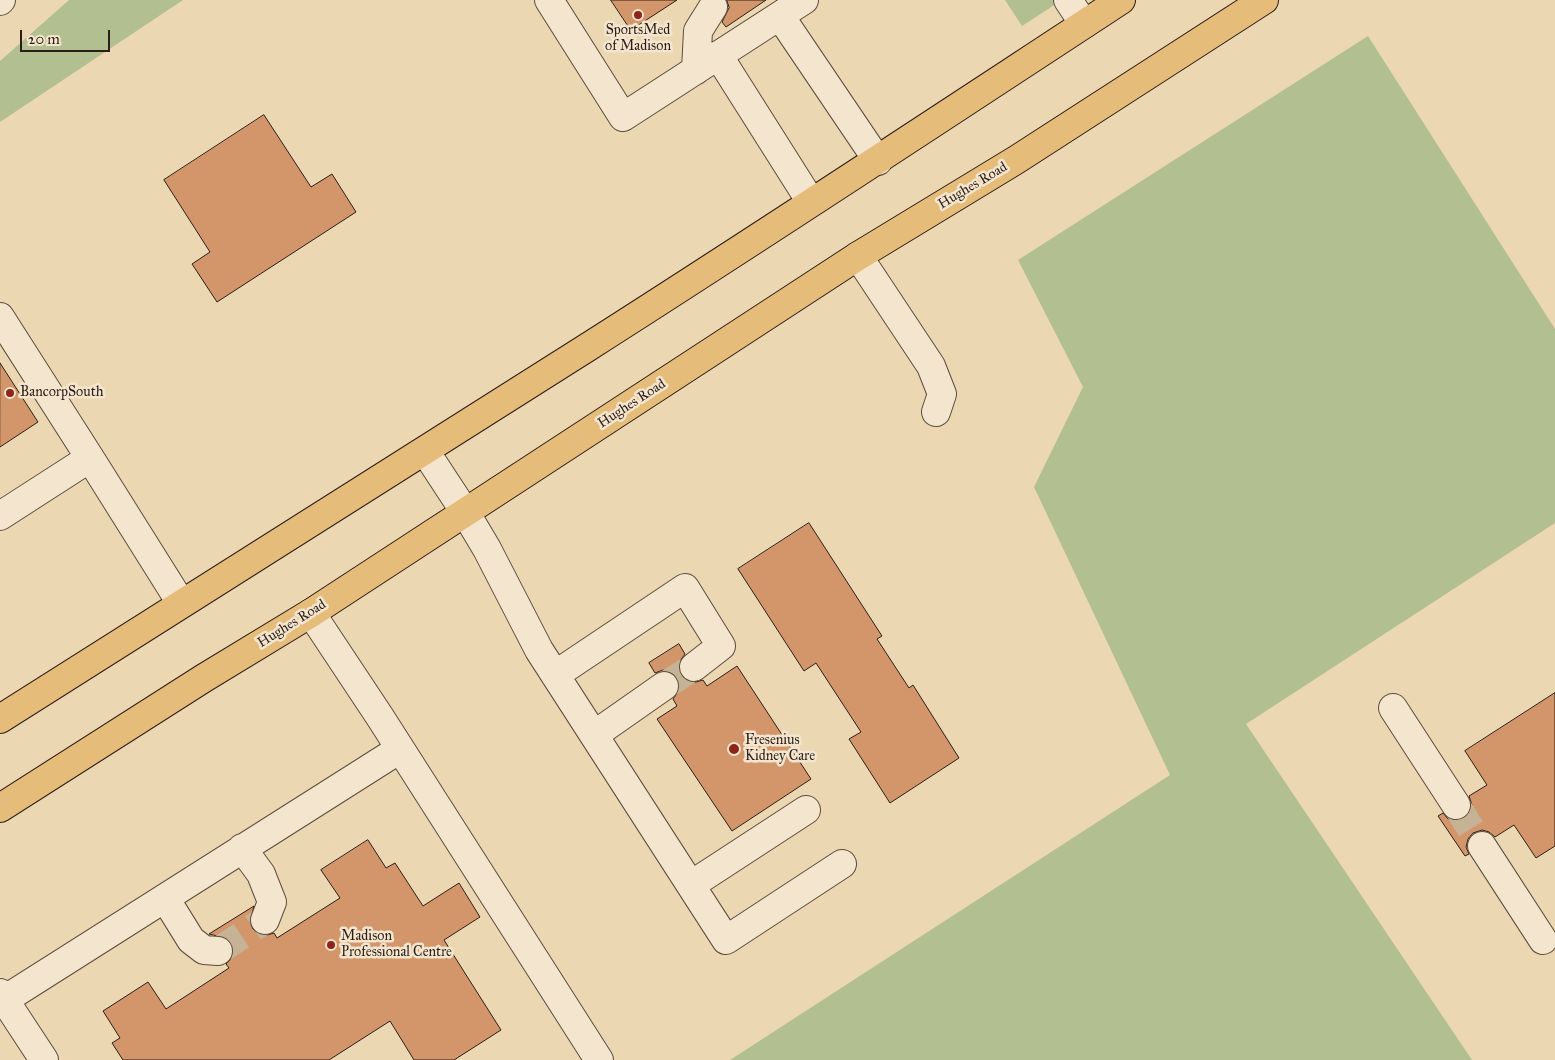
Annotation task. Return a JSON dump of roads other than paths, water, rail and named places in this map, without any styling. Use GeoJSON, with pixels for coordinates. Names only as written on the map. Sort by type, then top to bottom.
{"type":"FeatureCollection","features":[{"type":"Feature","properties":{"kind":"main road"},"geometry":{"type":"LineString","coordinates":[[0,719],[599,340],[811,202],[878,161],[1121,0]]}},
{"type":"Feature","properties":{"kind":"main road","name":"Hughes Road"},"geometry":{"type":"LineString","coordinates":[[0,808],[204,678],[311,613],[858,256],[1016,160],[1264,0]]}},
{"type":"Feature","properties":{"kind":"lane"},"geometry":{"type":"LineString","coordinates":[[549,0],[623,117],[797,4],[878,161]]}},
{"type":"Feature","properties":{"kind":"lane"},"geometry":{"type":"LineString","coordinates":[[1068,0],[1084,24]]}},
{"type":"Feature","properties":{"kind":"lane"},"geometry":{"type":"LineString","coordinates":[[712,7],[698,31],[707,63],[811,202]]}},
{"type":"Feature","properties":{"kind":"lane"},"geometry":{"type":"LineString","coordinates":[[858,256],[932,366],[942,394],[936,412]]}},
{"type":"Feature","properties":{"kind":"lane"},"geometry":{"type":"LineString","coordinates":[[0,317],[181,603]]}},
{"type":"Feature","properties":{"kind":"lane"},"geometry":{"type":"LineString","coordinates":[[425,451],[487,549],[539,650],[726,940],[842,864]]}},
{"type":"Feature","properties":{"kind":"lane"},"geometry":{"type":"LineString","coordinates":[[0,516],[90,458]]}},
{"type":"Feature","properties":{"kind":"lane"},"geometry":{"type":"LineString","coordinates":[[555,675],[685,588],[721,646],[694,667]]}},
{"type":"Feature","properties":{"kind":"lane"},"geometry":{"type":"LineString","coordinates":[[311,613],[599,1060]]}},
{"type":"Feature","properties":{"kind":"lane"},"geometry":{"type":"LineString","coordinates":[[594,735],[664,686]]}},
{"type":"Feature","properties":{"kind":"lane"},"geometry":{"type":"LineString","coordinates":[[1393,708],[1456,805]]}},
{"type":"Feature","properties":{"kind":"lane"},"geometry":{"type":"LineString","coordinates":[[44,1060],[2,996],[165,898],[400,749]]}},
{"type":"Feature","properties":{"kind":"lane"},"geometry":{"type":"LineString","coordinates":[[691,885],[806,810]]}},
{"type":"Feature","properties":{"kind":"lane"},"geometry":{"type":"LineString","coordinates":[[1482,846],[1543,940]]}},
{"type":"Feature","properties":{"kind":"lane"},"geometry":{"type":"LineString","coordinates":[[242,848],[261,874],[272,902],[265,920]]}},
{"type":"Feature","properties":{"kind":"lane"},"geometry":{"type":"LineString","coordinates":[[165,898],[191,940],[204,950],[218,951]]}},
{"type":"Feature","properties":{"kind":"tunnel"},"geometry":{"type":"LineString","coordinates":[[664,686],[694,667]]}},
{"type":"Feature","properties":{"kind":"tunnel"},"geometry":{"type":"LineString","coordinates":[[1456,805],[1482,846]]}},
{"type":"Feature","properties":{"kind":"tunnel"},"geometry":{"type":"LineString","coordinates":[[218,951],[265,920]]}},
{"type":"Feature","properties":{"kind":"place","name":"SportsMed of Madison"},"geometry":{"type":"Point","coordinates":[638,15]}},
{"type":"Feature","properties":{"kind":"place","name":"BancorpSouth"},"geometry":{"type":"Point","coordinates":[10,393]}},
{"type":"Feature","properties":{"kind":"place","name":"Fresenius Kidney Care"},"geometry":{"type":"Point","coordinates":[734,749]}},
{"type":"Feature","properties":{"kind":"place","name":"Madison Professional Centre"},"geometry":{"type":"Point","coordinates":[331,945]}}]}
